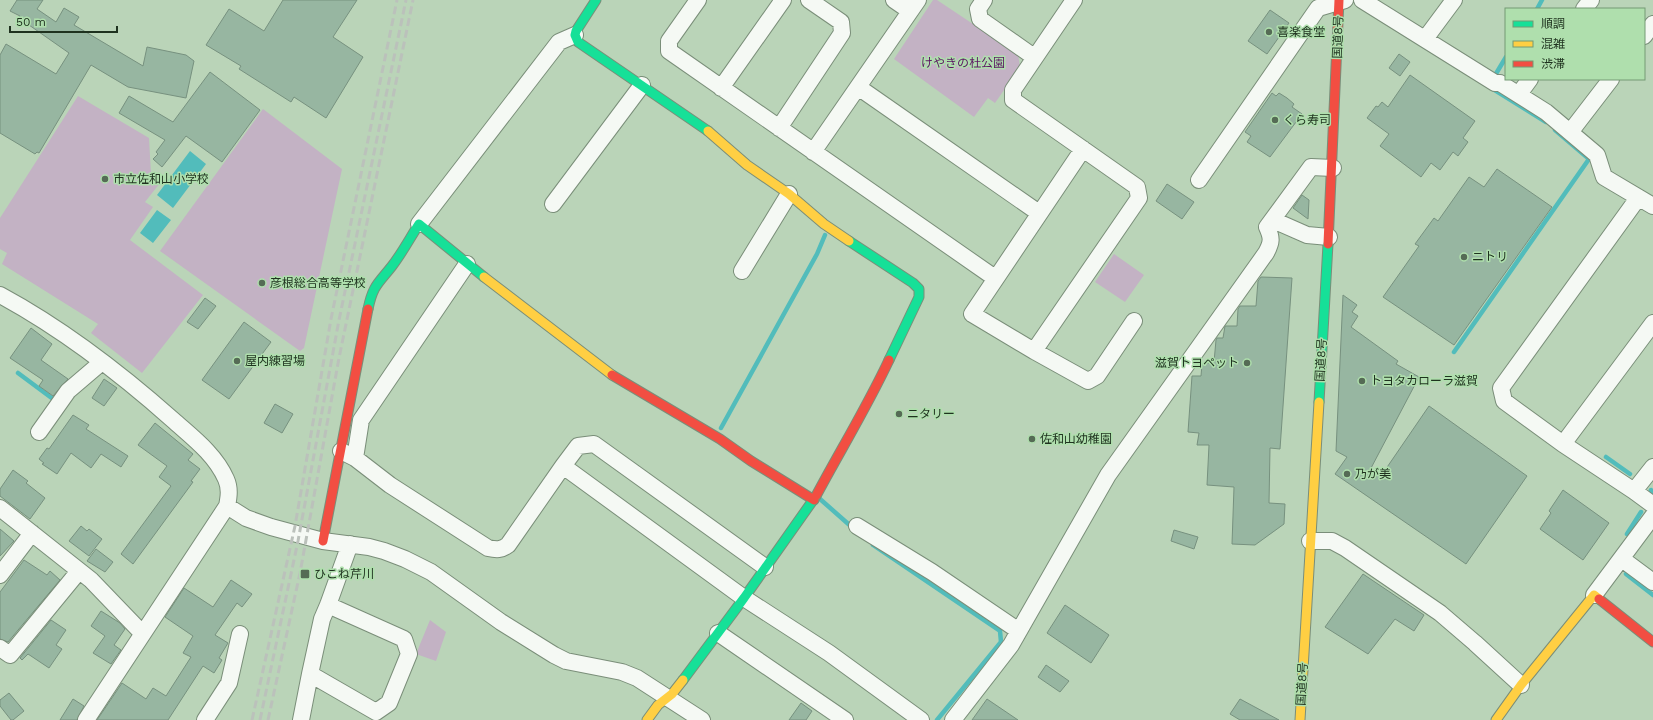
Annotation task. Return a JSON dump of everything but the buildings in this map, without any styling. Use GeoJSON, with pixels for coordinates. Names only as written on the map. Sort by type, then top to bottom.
{"type":"FeatureCollection","features":[{"type":"Feature","properties":{"kind":"main road"},"geometry":{"type":"LineString","coordinates":[[596,0],[576,31],[575,35],[578,42],[702,126],[747,165],[789,194],[824,224],[913,283],[919,290],[919,297],[873,394],[863,409],[814,500],[744,598],[672,694],[658,704],[648,720]]}},
{"type":"Feature","properties":{"kind":"main road","name":"国道8号"},"geometry":{"type":"LineString","coordinates":[[1300,720],[1333,168],[1341,1]]}},
{"type":"Feature","properties":{"kind":"main road"},"geometry":{"type":"LineString","coordinates":[[323,541],[348,454],[371,293],[380,278],[392,266],[419,224],[467,264],[514,298],[611,374],[720,438],[751,461],[814,500]]}},
{"type":"Feature","properties":{"kind":"main road"},"geometry":{"type":"LineString","coordinates":[[1496,720],[1522,684],[1594,595],[1653,642]]}},
{"type":"Feature","properties":{"kind":"street"},"geometry":{"type":"LineString","coordinates":[[698,0],[669,41],[669,51],[995,278]]}},
{"type":"Feature","properties":{"kind":"street"},"geometry":{"type":"LineString","coordinates":[[721,88],[783,0]]}},
{"type":"Feature","properties":{"kind":"street"},"geometry":{"type":"LineString","coordinates":[[779,128],[842,33],[841,22],[809,0]]}},
{"type":"Feature","properties":{"kind":"street"},"geometry":{"type":"LineString","coordinates":[[813,152],[914,5],[894,0]]}},
{"type":"Feature","properties":{"kind":"street"},"geometry":{"type":"LineString","coordinates":[[984,0],[978,9],[980,19],[1034,57]]}},
{"type":"Feature","properties":{"kind":"street"},"geometry":{"type":"LineString","coordinates":[[1034,351],[1139,198],[1137,187],[1013,100],[1013,90],[1074,0]]}},
{"type":"Feature","properties":{"kind":"street"},"geometry":{"type":"LineString","coordinates":[[1362,0],[1495,83],[1500,83],[1546,112],[1571,131],[1598,155],[1604,177],[1653,206]]}},
{"type":"Feature","properties":{"kind":"street"},"geometry":{"type":"LineString","coordinates":[[1425,40],[1454,0]]}},
{"type":"Feature","properties":{"kind":"street"},"geometry":{"type":"LineString","coordinates":[[1585,8],[1591,0]]}},
{"type":"Feature","properties":{"kind":"street"},"geometry":{"type":"LineString","coordinates":[[1199,180],[1318,8],[1341,1]]}},
{"type":"Feature","properties":{"kind":"street"},"geometry":{"type":"LineString","coordinates":[[1645,35],[1653,24]]}},
{"type":"Feature","properties":{"kind":"street"},"geometry":{"type":"LineString","coordinates":[[419,224],[559,42],[575,35]]}},
{"type":"Feature","properties":{"kind":"street"},"geometry":{"type":"LineString","coordinates":[[1519,94],[1529,80]]}},
{"type":"Feature","properties":{"kind":"street"},"geometry":{"type":"LineString","coordinates":[[1571,131],[1610,80]]}},
{"type":"Feature","properties":{"kind":"street"},"geometry":{"type":"LineString","coordinates":[[553,204],[642,85]]}},
{"type":"Feature","properties":{"kind":"street"},"geometry":{"type":"LineString","coordinates":[[858,87],[1039,213]]}},
{"type":"Feature","properties":{"kind":"street"},"geometry":{"type":"LineString","coordinates":[[1083,149],[972,314],[1088,381],[1097,376],[1134,321]]}},
{"type":"Feature","properties":{"kind":"street"},"geometry":{"type":"LineString","coordinates":[[953,720],[990,675],[1011,645],[1108,475],[1266,253],[1271,244],[1270,234],[1267,227],[1311,167],[1333,168]]}},
{"type":"Feature","properties":{"kind":"street"},"geometry":{"type":"LineString","coordinates":[[742,271],[789,194]]}},
{"type":"Feature","properties":{"kind":"street"},"geometry":{"type":"LineString","coordinates":[[1638,198],[1501,388],[1504,401],[1563,444],[1653,505]]}},
{"type":"Feature","properties":{"kind":"street"},"geometry":{"type":"LineString","coordinates":[[1273,220],[1307,235],[1328,237]]}},
{"type":"Feature","properties":{"kind":"street"},"geometry":{"type":"LineString","coordinates":[[467,264],[361,420],[348,454],[390,485],[488,548],[496,550],[503,549],[508,545],[578,446],[594,444],[765,567]]}},
{"type":"Feature","properties":{"kind":"street"},"geometry":{"type":"LineString","coordinates":[[0,295],[38,317],[135,386],[203,447],[218,465],[226,478],[229,487],[228,506],[142,633],[86,720]]}},
{"type":"Feature","properties":{"kind":"street"},"geometry":{"type":"LineString","coordinates":[[1563,444],[1653,323]]}},
{"type":"Feature","properties":{"kind":"street"},"geometry":{"type":"LineString","coordinates":[[39,432],[68,391],[102,362]]}},
{"type":"Feature","properties":{"kind":"street"},"geometry":{"type":"LineString","coordinates":[[563,466],[744,598],[829,653],[921,720]]}},
{"type":"Feature","properties":{"kind":"street"},"geometry":{"type":"LineString","coordinates":[[1634,491],[1653,467]]}},
{"type":"Feature","properties":{"kind":"street"},"geometry":{"type":"LineString","coordinates":[[228,506],[246,518],[271,527],[323,541],[350,544],[384,551],[405,559],[431,572],[501,622],[554,655],[566,661],[622,672],[647,684],[702,720]]}},
{"type":"Feature","properties":{"kind":"street"},"geometry":{"type":"LineString","coordinates":[[0,508],[91,580],[142,633]]}},
{"type":"Feature","properties":{"kind":"street"},"geometry":{"type":"LineString","coordinates":[[1594,595],[1653,516]]}},
{"type":"Feature","properties":{"kind":"street"},"geometry":{"type":"LineString","coordinates":[[857,526],[932,572],[1019,631]]}},
{"type":"Feature","properties":{"kind":"street"},"geometry":{"type":"LineString","coordinates":[[0,575],[32,533]]}},
{"type":"Feature","properties":{"kind":"street"},"geometry":{"type":"LineString","coordinates":[[1310,541],[1332,541],[1345,548],[1440,613],[1522,684]]}},
{"type":"Feature","properties":{"kind":"street"},"geometry":{"type":"LineString","coordinates":[[301,720],[322,619],[350,544]]}},
{"type":"Feature","properties":{"kind":"street"},"geometry":{"type":"LineString","coordinates":[[1622,558],[1653,582]]}},
{"type":"Feature","properties":{"kind":"street"},"geometry":{"type":"LineString","coordinates":[[0,648],[10,655],[79,571]]}},
{"type":"Feature","properties":{"kind":"street"},"geometry":{"type":"LineString","coordinates":[[310,674],[376,712],[389,703],[409,654],[404,639],[328,605]]}},
{"type":"Feature","properties":{"kind":"street"},"geometry":{"type":"LineString","coordinates":[[718,633],[845,720]]}},
{"type":"Feature","properties":{"kind":"street"},"geometry":{"type":"LineString","coordinates":[[206,720],[229,683],[240,634]]}},
{"type":"Feature","properties":{"kind":"green space","name":"けやきの杜公園"},"geometry":{"type":"Polygon","coordinates":[[[933,0],[937,0],[1018,54],[1020,67],[995,103],[988,98],[974,117],[894,59],[933,0]]]}},
{"type":"Feature","properties":{"kind":"green space"},"geometry":{"type":"Polygon","coordinates":[[[78,96],[149,138],[151,174],[160,183],[145,202],[153,207],[130,240],[203,295],[142,373],[91,333],[98,324],[2,264],[7,253],[0,249],[0,218],[78,96]]]}},
{"type":"Feature","properties":{"kind":"green space","name":"彦根総合高等学校"},"geometry":{"type":"Polygon","coordinates":[[[263,109],[342,169],[304,348],[300,351],[160,251],[263,109]]]}},
{"type":"Feature","properties":{"kind":"green space"},"geometry":{"type":"Polygon","coordinates":[[[1114,254],[1144,275],[1125,302],[1095,282],[1114,254]]]}},
{"type":"Feature","properties":{"kind":"green space"},"geometry":{"type":"Polygon","coordinates":[[[430,620],[446,632],[436,661],[416,654],[430,620]]]}},
{"type":"Feature","properties":{"kind":"water"},"geometry":{"type":"Polygon","coordinates":[[[190,151],[206,164],[173,208],[157,195],[190,151]]]}},
{"type":"Feature","properties":{"kind":"water"},"geometry":{"type":"Polygon","coordinates":[[[157,210],[171,220],[153,243],[140,233],[157,210]]]}},
{"type":"Feature","properties":{"kind":"waterway"},"geometry":{"type":"LineString","coordinates":[[1538,8],[1542,0]]}},
{"type":"Feature","properties":{"kind":"waterway"},"geometry":{"type":"LineString","coordinates":[[1494,77],[1505,59]]}},
{"type":"Feature","properties":{"kind":"waterway"},"geometry":{"type":"LineString","coordinates":[[1493,89],[1546,122]]}},
{"type":"Feature","properties":{"kind":"waterway"},"geometry":{"type":"LineString","coordinates":[[1454,352],[1589,159],[1555,130]]}},
{"type":"Feature","properties":{"kind":"waterway"},"geometry":{"type":"LineString","coordinates":[[721,428],[817,254],[825,235]]}},
{"type":"Feature","properties":{"kind":"waterway"},"geometry":{"type":"LineString","coordinates":[[18,373],[53,399]]}},
{"type":"Feature","properties":{"kind":"waterway"},"geometry":{"type":"LineString","coordinates":[[1606,457],[1630,474]]}},
{"type":"Feature","properties":{"kind":"waterway"},"geometry":{"type":"LineString","coordinates":[[1651,490],[1653,494]]}},
{"type":"Feature","properties":{"kind":"waterway"},"geometry":{"type":"LineString","coordinates":[[820,499],[854,529]]}},
{"type":"Feature","properties":{"kind":"waterway"},"geometry":{"type":"LineString","coordinates":[[1627,534],[1641,512]]}},
{"type":"Feature","properties":{"kind":"waterway"},"geometry":{"type":"LineString","coordinates":[[873,545],[1000,631],[1001,642],[937,720]]}},
{"type":"Feature","properties":{"kind":"waterway"},"geometry":{"type":"LineString","coordinates":[[1626,574],[1653,595]]}},
{"type":"Feature","properties":{"kind":"railway"},"geometry":{"type":"LineString","coordinates":[[252,720],[295,526],[331,319],[397,0]]}},
{"type":"Feature","properties":{"kind":"railway"},"geometry":{"type":"LineString","coordinates":[[260,720],[298,541],[339,320],[406,0]]}},
{"type":"Feature","properties":{"kind":"railway"},"geometry":{"type":"LineString","coordinates":[[268,720],[300,573],[339,358],[413,0]]}},
{"type":"Feature","properties":{"kind":"traffic: fast"},"geometry":{"type":"LineString","coordinates":[[596,0],[576,31],[575,35],[578,42],[708,131]]}},
{"type":"Feature","properties":{"kind":"traffic: fast"},"geometry":{"type":"LineString","coordinates":[[368,309],[374,290],[403,251],[419,224],[484,277]]}},
{"type":"Feature","properties":{"kind":"traffic: fast"},"geometry":{"type":"LineString","coordinates":[[849,241],[913,283],[919,289],[919,297],[889,360]]}},
{"type":"Feature","properties":{"kind":"traffic: fast"},"geometry":{"type":"LineString","coordinates":[[1319,402],[1328,244]]}},
{"type":"Feature","properties":{"kind":"traffic: fast"},"geometry":{"type":"LineString","coordinates":[[683,680],[744,598],[816,496]]}},
{"type":"Feature","properties":{"kind":"traffic: slow"},"geometry":{"type":"LineString","coordinates":[[708,131],[747,165],[789,194],[824,224],[849,241]]}},
{"type":"Feature","properties":{"kind":"traffic: slow"},"geometry":{"type":"LineString","coordinates":[[484,277],[612,375]]}},
{"type":"Feature","properties":{"kind":"traffic: slow"},"geometry":{"type":"LineString","coordinates":[[1300,720],[1319,402]]}},
{"type":"Feature","properties":{"kind":"traffic: slow"},"geometry":{"type":"LineString","coordinates":[[1496,720],[1521,685],[1594,595],[1599,599]]}},
{"type":"Feature","properties":{"kind":"traffic: slow"},"geometry":{"type":"LineString","coordinates":[[647,720],[658,705],[672,694],[683,680]]}},
{"type":"Feature","properties":{"kind":"traffic: jam"},"geometry":{"type":"LineString","coordinates":[[1328,244],[1339,0]]}},
{"type":"Feature","properties":{"kind":"traffic: jam"},"geometry":{"type":"LineString","coordinates":[[323,541],[368,309]]}},
{"type":"Feature","properties":{"kind":"traffic: jam"},"geometry":{"type":"LineString","coordinates":[[816,496],[863,412],[889,360]]}},
{"type":"Feature","properties":{"kind":"traffic: jam"},"geometry":{"type":"LineString","coordinates":[[612,375],[720,439],[751,461],[814,500]]}},
{"type":"Feature","properties":{"kind":"traffic: jam"},"geometry":{"type":"LineString","coordinates":[[1599,599],[1653,642]]}},
{"type":"Feature","properties":{"kind":"place","name":"喜楽食堂"},"geometry":{"type":"Point","coordinates":[1269,32]}},
{"type":"Feature","properties":{"kind":"place","name":"くら寿司"},"geometry":{"type":"Point","coordinates":[1275,120]}},
{"type":"Feature","properties":{"kind":"place","name":"市立佐和山小学校"},"geometry":{"type":"Point","coordinates":[105,179]}},
{"type":"Feature","properties":{"kind":"place","name":"ニトリ"},"geometry":{"type":"Point","coordinates":[1464,257]}},
{"type":"Feature","properties":{"kind":"place","name":"彦根総合高等学校"},"geometry":{"type":"Point","coordinates":[262,283]}},
{"type":"Feature","properties":{"kind":"place","name":"屋内練習場"},"geometry":{"type":"Point","coordinates":[237,361]}},
{"type":"Feature","properties":{"kind":"place","name":"滋賀トヨペット"},"geometry":{"type":"Point","coordinates":[1247,363]}},
{"type":"Feature","properties":{"kind":"place","name":"トヨタカローラ滋賀"},"geometry":{"type":"Point","coordinates":[1362,381]}},
{"type":"Feature","properties":{"kind":"place","name":"ニタリー"},"geometry":{"type":"Point","coordinates":[899,414]}},
{"type":"Feature","properties":{"kind":"place","name":"佐和山幼稚園"},"geometry":{"type":"Point","coordinates":[1032,439]}},
{"type":"Feature","properties":{"kind":"place","name":"乃が美"},"geometry":{"type":"Point","coordinates":[1347,474]}},
{"type":"Feature","properties":{"kind":"place","name":"ひこね芹川"},"geometry":{"type":"Point","coordinates":[305,574]}}]}
